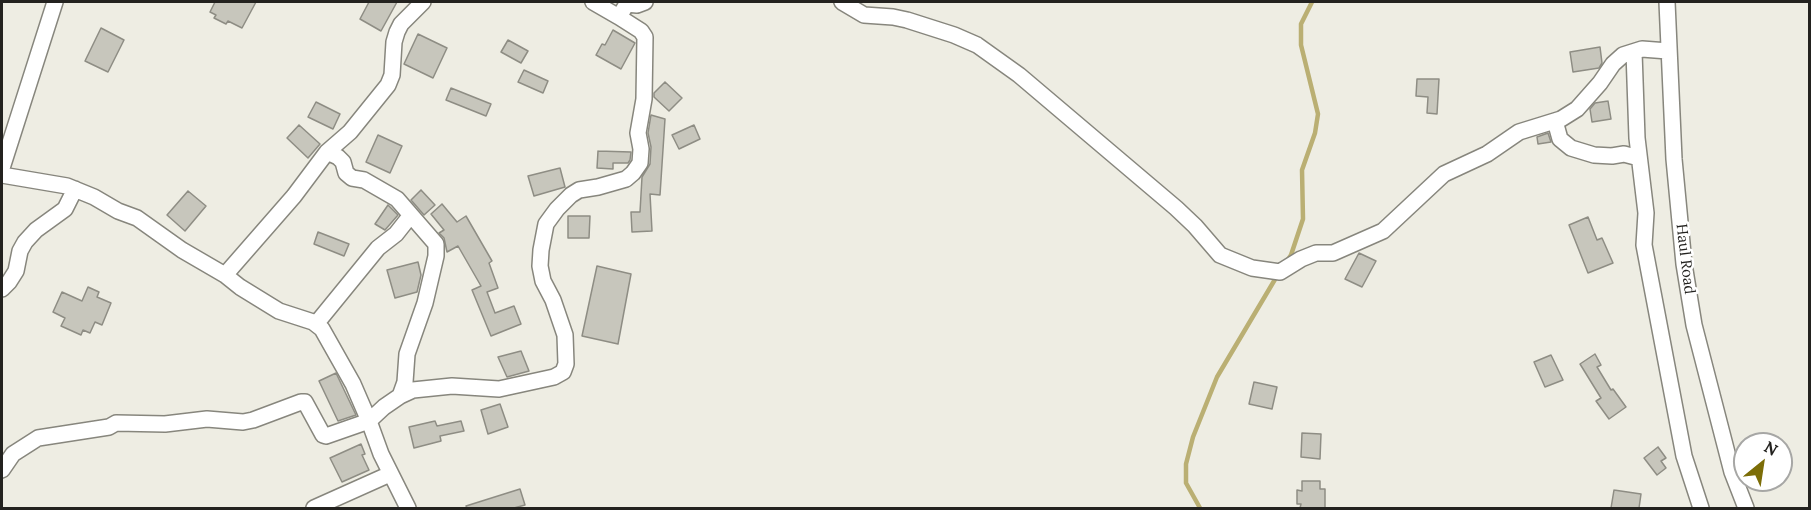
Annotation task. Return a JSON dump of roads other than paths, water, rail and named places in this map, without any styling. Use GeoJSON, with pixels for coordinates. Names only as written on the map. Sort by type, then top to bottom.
{"type":"FeatureCollection","features":[{"type":"Feature","properties":{"kind":"street"},"geometry":{"type":"LineString","coordinates":[[2,168],[55,2]]}},
{"type":"Feature","properties":{"kind":"street"},"geometry":{"type":"LineString","coordinates":[[225,275],[294,196],[327,152],[350,132],[388,85],[392,75],[394,42],[397,32],[401,24],[423,2]]}},
{"type":"Feature","properties":{"kind":"street"},"geometry":{"type":"LineString","coordinates":[[593,2],[624,8],[645,2]]}},
{"type":"Feature","properties":{"kind":"street"},"geometry":{"type":"LineString","coordinates":[[842,2],[864,15],[907,20],[977,45],[1019,75],[1159,193],[1195,226],[1220,255],[1251,268],[1280,272],[1316,253],[1333,253],[1383,231],[1444,174],[1486,154],[1519,132],[1561,119],[1577,109],[1623,55],[1642,50],[1668,51]]}},
{"type":"Feature","properties":{"kind":"street","name":"Haul Road"},"geometry":{"type":"LineString","coordinates":[[1667,2],[1674,159],[1684,264],[1694,325],[1732,472],[1746,508]]}},
{"type":"Feature","properties":{"kind":"street"},"geometry":{"type":"LineString","coordinates":[[2,470],[13,454],[39,438],[109,427],[116,423],[165,424],[207,419],[243,422],[305,402],[323,435],[326,436],[369,421],[400,396],[413,390],[452,386],[499,389],[554,377],[563,372],[567,356],[565,335],[553,300],[543,281],[540,266],[541,250],[546,224],[571,195],[579,190],[598,188],[626,179],[640,163],[641,149],[638,133],[644,99],[645,37],[624,8]]}},
{"type":"Feature","properties":{"kind":"street"},"geometry":{"type":"LineString","coordinates":[[1634,52],[1639,158],[1646,213],[1644,245],[1684,456],[1701,508]]}},
{"type":"Feature","properties":{"kind":"street"},"geometry":{"type":"LineString","coordinates":[[1555,121],[1560,139],[1571,148],[1594,154],[1612,156],[1624,154],[1639,158]]}},
{"type":"Feature","properties":{"kind":"street"},"geometry":{"type":"LineString","coordinates":[[327,152],[343,162],[346,173],[352,178],[364,180],[398,199],[436,244],[436,256],[425,303],[407,354],[405,382],[400,396]]}},
{"type":"Feature","properties":{"kind":"street"},"geometry":{"type":"LineString","coordinates":[[2,175],[75,189],[94,197],[118,211],[137,218],[182,250],[279,311],[316,324],[322,329],[338,356],[369,421],[390,474],[408,508]]}},
{"type":"Feature","properties":{"kind":"street"},"geometry":{"type":"LineString","coordinates":[[2,289],[16,271],[20,251],[25,242],[36,230],[65,209],[75,189]]}},
{"type":"Feature","properties":{"kind":"street"},"geometry":{"type":"LineString","coordinates":[[316,324],[378,248],[396,234],[411,215]]}},
{"type":"Feature","properties":{"kind":"street"},"geometry":{"type":"LineString","coordinates":[[315,508],[390,474]]}},
{"type":"Feature","properties":{"kind":"waterway"},"geometry":{"type":"LineString","coordinates":[[1287,261],[1303,219],[1302,170],[1315,133],[1318,114],[1301,45],[1301,24],[1312,2]]}},
{"type":"Feature","properties":{"kind":"waterway"},"geometry":{"type":"LineString","coordinates":[[1200,508],[1186,483],[1186,464],[1193,437],[1217,377],[1277,276]]}}]}
